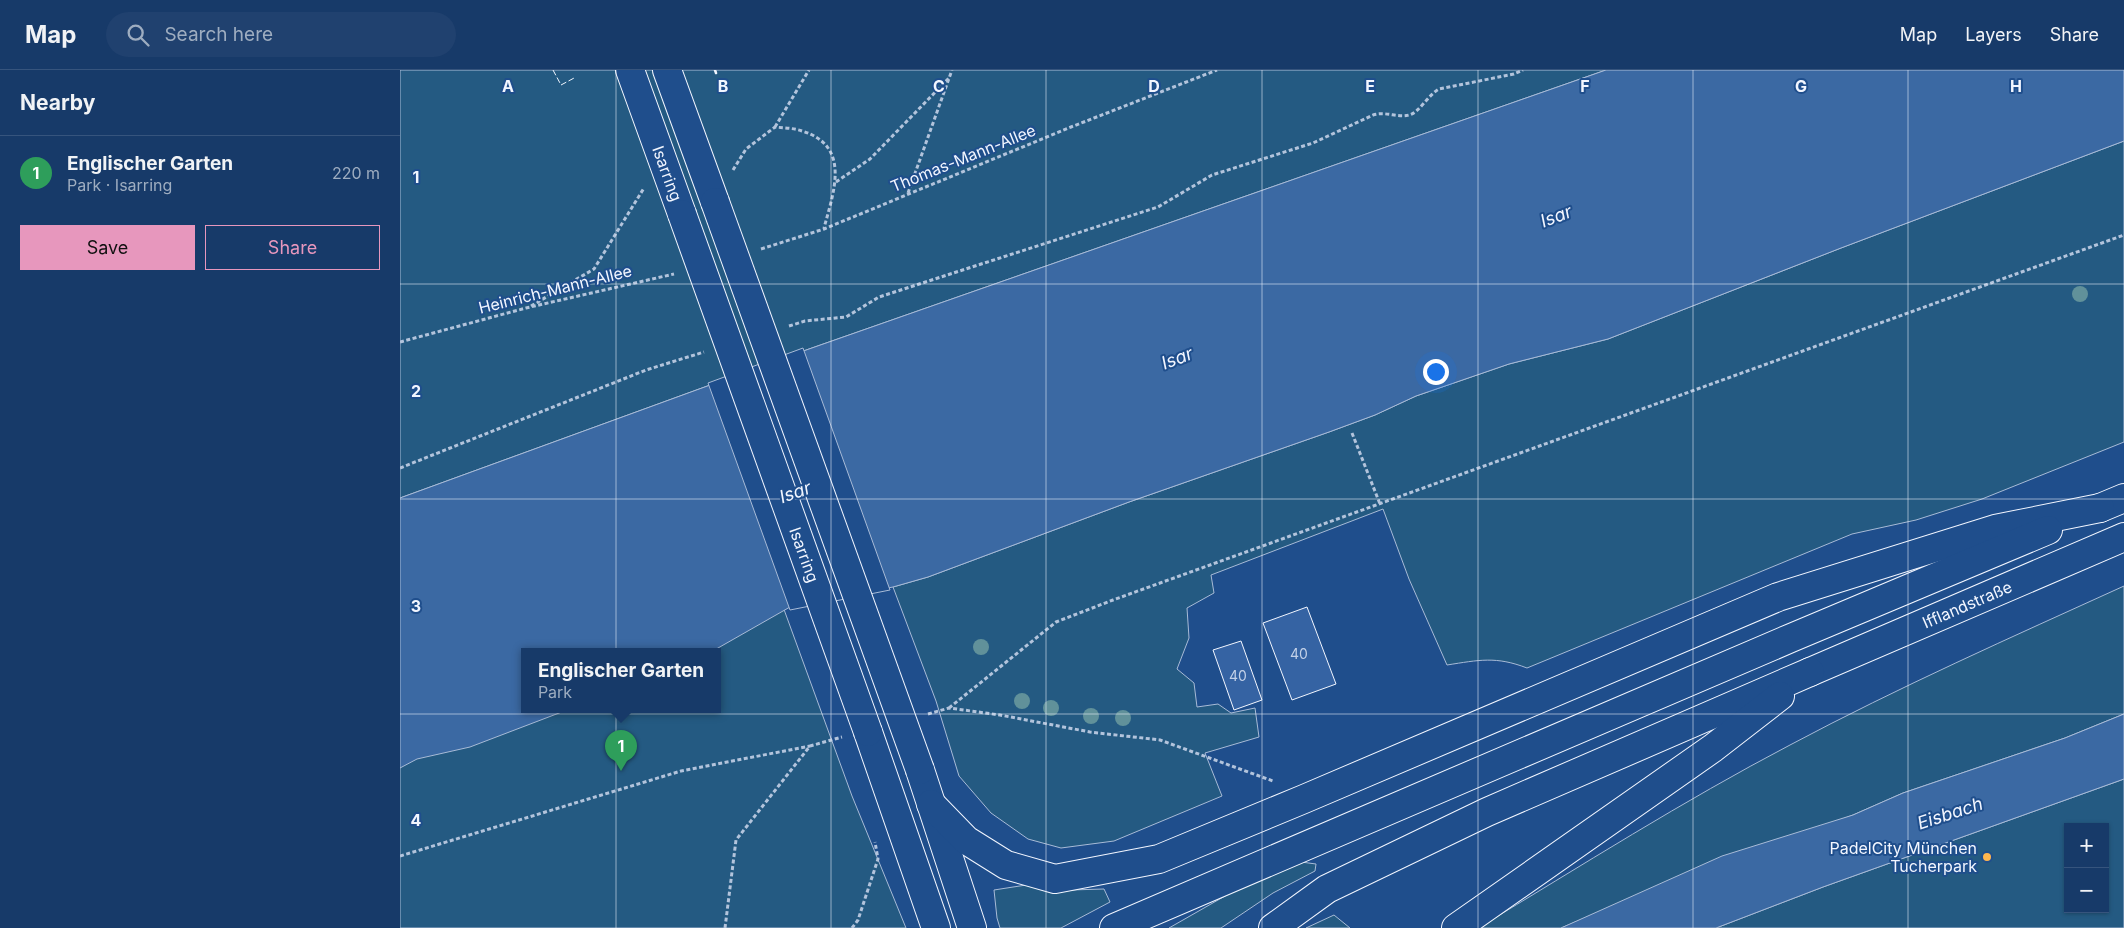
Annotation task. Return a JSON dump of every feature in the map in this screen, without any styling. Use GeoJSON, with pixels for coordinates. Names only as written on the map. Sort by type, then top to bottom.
{"type":"FeatureCollection","features":[{"type":"Feature","properties":{"kind":"main road","name":"Isarring"},"geometry":{"type":"LineString","coordinates":[[630,70],[886,782],[936,928]]}},
{"type":"Feature","properties":{"kind":"main road"},"geometry":{"type":"LineString","coordinates":[[668,70],[920,770],[972,928]]}},
{"type":"Feature","properties":{"kind":"main road"},"geometry":{"type":"LineString","coordinates":[[931,804],[966,840],[1006,865],[1054,879],[1159,859],[1313,796],[1778,598],[1995,528],[2112,503]]}},
{"type":"Feature","properties":{"kind":"main road"},"geometry":{"type":"LineString","coordinates":[[1114,928],[2112,503]]}},
{"type":"Feature","properties":{"kind":"main road","name":"Ifflandstraße"},"geometry":{"type":"LineString","coordinates":[[1810,672],[2124,536]]}},
{"type":"Feature","properties":{"kind":"main road"},"geometry":{"type":"LineString","coordinates":[[1273,928],[1326,889],[1487,812],[1810,672]]}},
{"type":"Feature","properties":{"kind":"main road"},"geometry":{"type":"LineString","coordinates":[[1456,928],[1713,748],[1810,672]]}},
{"type":"Feature","properties":{"kind":"path"},"geometry":{"type":"LineString","coordinates":[[730,174],[746,150],[775,127],[809,70]]}},
{"type":"Feature","properties":{"kind":"path"},"geometry":{"type":"LineString","coordinates":[[908,194],[952,70]]}},
{"type":"Feature","properties":{"kind":"path","name":"Thomas-Mann-Allee"},"geometry":{"type":"LineString","coordinates":[[753,252],[824,229],[1217,70]]}},
{"type":"Feature","properties":{"kind":"path"},"geometry":{"type":"LineString","coordinates":[[786,327],[805,321],[846,317],[880,297],[1158,207],[1212,175],[1313,143],[1373,116],[1382,113],[1409,116],[1417,112],[1430,94],[1439,89],[1514,74],[1523,70]]}},
{"type":"Feature","properties":{"kind":"path"},"geometry":{"type":"LineString","coordinates":[[836,182],[870,158],[950,76]]}},
{"type":"Feature","properties":{"kind":"path"},"geometry":{"type":"LineString","coordinates":[[775,127],[802,130],[822,140],[835,160],[836,182],[824,229]]}},
{"type":"Feature","properties":{"kind":"path"},"geometry":{"type":"LineString","coordinates":[[526,308],[594,269],[648,181]]}},
{"type":"Feature","properties":{"kind":"path"},"geometry":{"type":"LineString","coordinates":[[949,708],[1056,622],[2124,235]]}},
{"type":"Feature","properties":{"kind":"path","name":"Heinrich-Mann-Allee"},"geometry":{"type":"LineString","coordinates":[[400,342],[526,308],[679,273]]}},
{"type":"Feature","properties":{"kind":"path"},"geometry":{"type":"LineString","coordinates":[[400,468],[646,370],[711,350]]}},
{"type":"Feature","properties":{"kind":"path"},"geometry":{"type":"LineString","coordinates":[[1352,433],[1380,504]]}},
{"type":"Feature","properties":{"kind":"path"},"geometry":{"type":"LineString","coordinates":[[1160,740],[1280,784]]}},
{"type":"Feature","properties":{"kind":"path"},"geometry":{"type":"LineString","coordinates":[[400,856],[680,771],[810,746]]}},
{"type":"Feature","properties":{"kind":"path"},"geometry":{"type":"LineString","coordinates":[[852,928],[858,920],[878,859],[873,833]]}},
{"type":"Feature","properties":{"kind":"shaded area"},"geometry":{"type":"Polygon","coordinates":[[[400,70],[1606,70],[809,349],[400,498],[400,70]]]}},
{"type":"Feature","properties":{"kind":"shaded area"},"geometry":{"type":"Polygon","coordinates":[[[2124,141],[2124,442],[1982,499],[1916,520],[1852,534],[1527,668],[1497,660],[1447,665],[1409,579],[1383,509],[1211,575],[1214,593],[1187,608],[1189,638],[1177,669],[1194,683],[1197,707],[1218,704],[1231,713],[1255,708],[1259,737],[1205,753],[1222,796],[1114,841],[1061,848],[1028,839],[991,813],[959,776],[936,701],[893,587],[928,577],[1129,502],[1329,432],[1375,415],[1416,396],[1509,364],[1608,339],[2124,141]]]}},
{"type":"Feature","properties":{"kind":"shaded area"},"geometry":{"type":"Polygon","coordinates":[[[2124,586],[2124,714],[2065,738],[1903,793],[1853,815],[1623,902],[1561,928],[1478,928],[1671,811],[1750,766],[1914,683],[2124,586]]]}},
{"type":"Feature","properties":{"kind":"shaded area"},"geometry":{"type":"Polygon","coordinates":[[[782,604],[852,796],[906,928],[400,928],[400,746],[521,711],[521,713],[721,713],[721,648],[664,648],[782,604]]]}},
{"type":"Feature","properties":{"kind":"shaded area","name":"PadelCity München Tucherpark"},"geometry":{"type":"Polygon","coordinates":[[[2124,779],[2124,928],[1716,928],[1823,887],[2124,779]]]}},
{"type":"Feature","properties":{"kind":"shaded area"},"geometry":{"type":"Polygon","coordinates":[[[1301,862],[1316,864],[1315,871],[1273,893],[1221,928],[1169,928],[1232,892],[1301,862]]]}},
{"type":"Feature","properties":{"kind":"shaded area"},"geometry":{"type":"Polygon","coordinates":[[[1026,885],[1070,890],[1104,889],[1110,902],[1061,928],[1000,928],[994,890],[1026,885]]]}},
{"type":"Feature","properties":{"kind":"shaded area"},"geometry":{"type":"Polygon","coordinates":[[[1334,915],[1350,928],[1306,928],[1334,915]]]}},
{"type":"Feature","properties":{"kind":"water","name":"Isar"},"geometry":{"type":"Polygon","coordinates":[[[1606,70],[2124,70],[2124,141],[1608,339],[1509,364],[1416,396],[1375,415],[1129,502],[928,577],[893,587],[790,607],[718,648],[521,648],[521,713],[559,713],[470,747],[417,759],[400,768],[400,498],[809,349],[1606,70]]]}},
{"type":"Feature","properties":{"kind":"water","name":"Eisbach"},"geometry":{"type":"Polygon","coordinates":[[[2124,714],[2124,779],[1823,887],[1716,928],[1561,928],[1722,856],[1853,815],[1903,793],[2065,738],[2124,714]]]}},
{"type":"Feature","properties":{"kind":"pier"},"geometry":{"type":"Polygon","coordinates":[[[803,348],[890,590],[790,610],[708,383],[803,348]]]}},
{"type":"Feature","properties":{"kind":"building"},"geometry":{"type":"Polygon","coordinates":[[[1307,607],[1336,684],[1292,700],[1263,623],[1307,607]]]}},
{"type":"Feature","properties":{"kind":"building"},"geometry":{"type":"Polygon","coordinates":[[[1241,641],[1262,700],[1234,710],[1213,650],[1241,641]]]}},
{"type":"Feature","properties":{"kind":"fence"},"geometry":{"type":"LineString","coordinates":[[553,70],[561,85],[576,77]]}},
{"type":"Feature","properties":{"kind":"place","name":"Englischer Garten"},"geometry":{"type":"Point","coordinates":[621,771]}},
{"type":"Feature","properties":{"kind":"place","name":"PadelCity München Tucherpark"},"geometry":{"type":"Point","coordinates":[1987,857]}}]}
